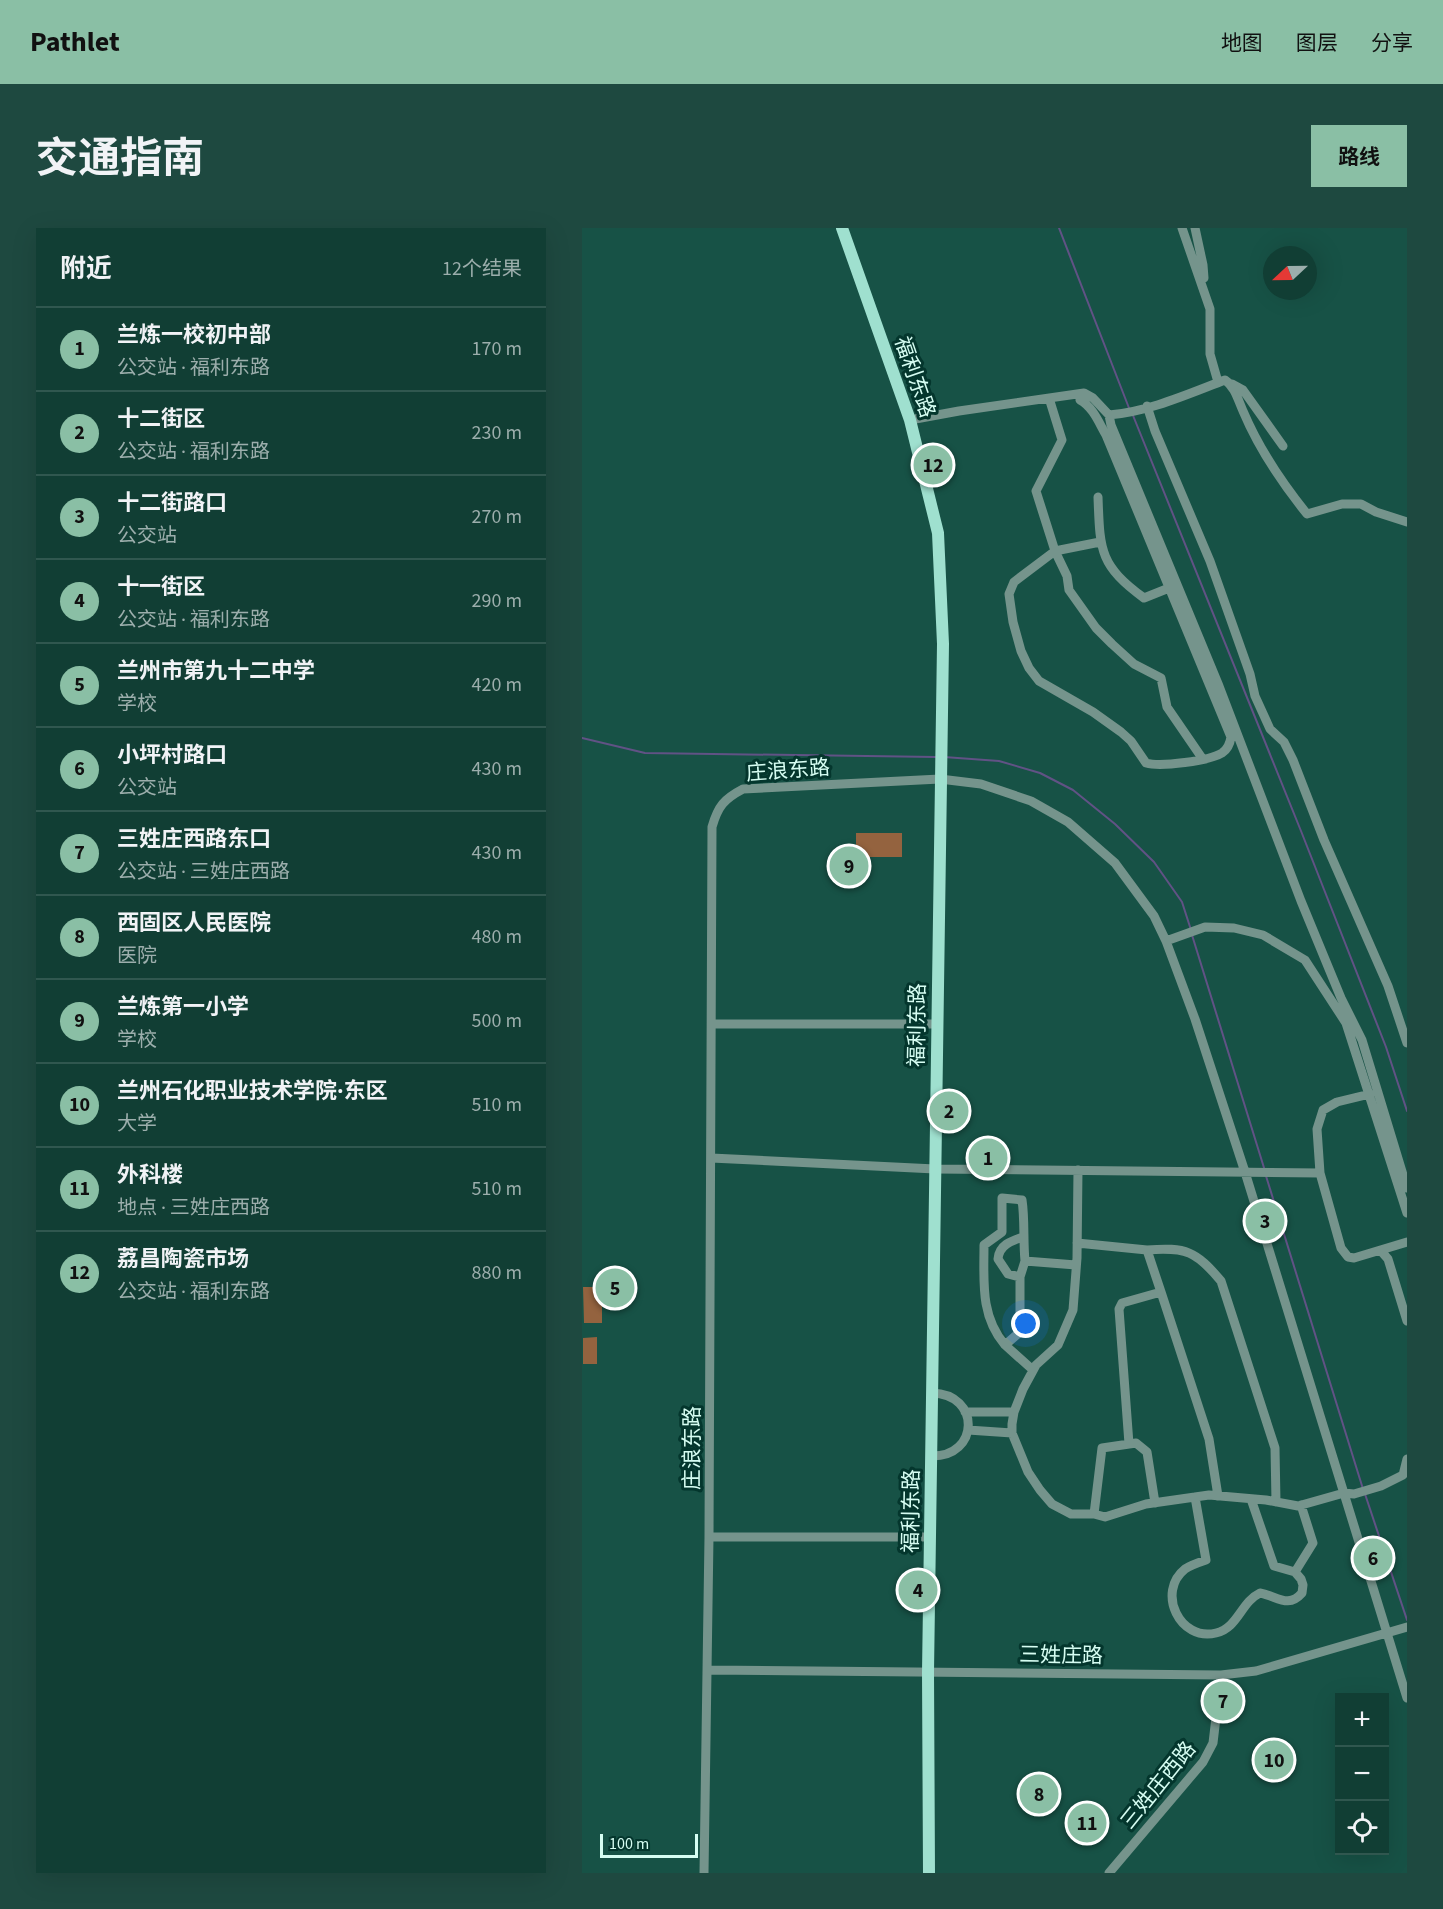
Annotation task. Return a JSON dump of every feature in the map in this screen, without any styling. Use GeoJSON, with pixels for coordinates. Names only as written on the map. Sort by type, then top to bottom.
{"type":"FeatureCollection","features":[{"type":"Feature","properties":{"kind":"main road","name":"福利东路"},"geometry":{"type":"LineString","coordinates":[[842,228],[910,420],[938,533],[942,644],[928,1672],[929,1873]]}},
{"type":"Feature","properties":{"kind":"street"},"geometry":{"type":"LineString","coordinates":[[1182,228],[1210,309],[1210,354],[1218,382]]}},
{"type":"Feature","properties":{"kind":"street"},"geometry":{"type":"LineString","coordinates":[[1195,228],[1203,265],[1204,287]]}},
{"type":"Feature","properties":{"kind":"street"},"geometry":{"type":"LineString","coordinates":[[1109,415],[1182,397],[1225,380],[1243,390],[1283,446]]}},
{"type":"Feature","properties":{"kind":"street"},"geometry":{"type":"LineString","coordinates":[[1232,384],[1246,419],[1269,462],[1307,514],[1342,504],[1361,504],[1376,512],[1407,522]]}},
{"type":"Feature","properties":{"kind":"street"},"geometry":{"type":"LineString","coordinates":[[910,420],[1084,393],[1093,398],[1109,415],[1111,425],[1223,696],[1306,912],[1341,998],[1362,1040],[1407,1188]]}},
{"type":"Feature","properties":{"kind":"street"},"geometry":{"type":"LineString","coordinates":[[1049,398],[1062,440],[1036,491],[1055,551],[1064,568],[1069,590],[1096,628],[1134,664],[1161,678],[1167,707],[1202,758]]}},
{"type":"Feature","properties":{"kind":"street"},"geometry":{"type":"LineString","coordinates":[[1080,400],[1086,403],[1095,414],[1106,435],[1230,737],[1230,744],[1225,751],[1214,757],[1170,765],[1156,766],[1146,763],[1121,732],[1093,712],[1039,681],[1029,668],[1013,622],[1009,594],[1014,582],[1055,551],[1100,542]]}},
{"type":"Feature","properties":{"kind":"street"},"geometry":{"type":"LineString","coordinates":[[1143,407],[1210,561],[1250,674],[1255,696],[1270,729],[1284,742],[1293,760],[1324,840],[1388,986],[1407,1043]]}},
{"type":"Feature","properties":{"kind":"street"},"geometry":{"type":"LineString","coordinates":[[1098,497],[1100,542],[1111,568],[1127,585],[1144,598],[1169,588]]}},
{"type":"Feature","properties":{"kind":"street","name":"庄浪东路"},"geometry":{"type":"LineString","coordinates":[[704,1873],[710,1537],[712,827],[716,811],[729,796],[743,789],[940,776],[981,784],[1031,801],[1068,822],[1115,863],[1154,916],[1166,941],[1195,1019],[1249,1172],[1407,1698]]}},
{"type":"Feature","properties":{"kind":"street"},"geometry":{"type":"LineString","coordinates":[[1166,941],[1205,927],[1234,928],[1263,935],[1305,960],[1346,1023],[1407,1213]]}},
{"type":"Feature","properties":{"kind":"street"},"geometry":{"type":"LineString","coordinates":[[712,1024],[937,1024]]}},
{"type":"Feature","properties":{"kind":"street"},"geometry":{"type":"LineString","coordinates":[[1370,1094],[1337,1102],[1323,1110],[1317,1129],[1320,1173],[1344,1254],[1354,1258],[1407,1242]]}},
{"type":"Feature","properties":{"kind":"street"},"geometry":{"type":"LineString","coordinates":[[711,1158],[935,1169],[1320,1173]]}},
{"type":"Feature","properties":{"kind":"street"},"geometry":{"type":"LineString","coordinates":[[1078,1170],[1077,1265],[1072,1310],[1058,1345],[1033,1370],[1023,1389],[1014,1412],[1012,1433],[1028,1472],[1052,1504],[1071,1514],[1094,1514],[1105,1517],[1155,1503],[1195,1497],[1218,1496],[1301,1505],[1344,1493],[1354,1494],[1371,1489],[1403,1475],[1407,1459]]}},
{"type":"Feature","properties":{"kind":"street"},"geometry":{"type":"LineString","coordinates":[[1005,1345],[1020,1332],[1020,1277],[1024,1261],[1025,1223],[1022,1200],[1002,1198],[1002,1232],[984,1245],[986,1312],[994,1332],[1005,1345],[1033,1370]]}},
{"type":"Feature","properties":{"kind":"street"},"geometry":{"type":"LineString","coordinates":[[998,1259],[1001,1249],[1009,1242],[1023,1237]]}},
{"type":"Feature","properties":{"kind":"street"},"geometry":{"type":"LineString","coordinates":[[1077,1243],[1147,1250],[1171,1248],[1189,1252],[1207,1265],[1221,1281],[1275,1448],[1276,1502]]}},
{"type":"Feature","properties":{"kind":"street"},"geometry":{"type":"LineString","coordinates":[[1147,1250],[1209,1439],[1218,1496]]}},
{"type":"Feature","properties":{"kind":"street"},"geometry":{"type":"LineString","coordinates":[[1381,1251],[1388,1259],[1407,1321]]}},
{"type":"Feature","properties":{"kind":"street"},"geometry":{"type":"LineString","coordinates":[[984,1258],[998,1259]]}},
{"type":"Feature","properties":{"kind":"street"},"geometry":{"type":"LineString","coordinates":[[998,1259],[1008,1274],[1020,1277]]}},
{"type":"Feature","properties":{"kind":"street"},"geometry":{"type":"LineString","coordinates":[[1024,1261],[1077,1265]]}},
{"type":"Feature","properties":{"kind":"street"},"geometry":{"type":"LineString","coordinates":[[1130,1444],[1119,1309],[1122,1303],[1161,1292]]}},
{"type":"Feature","properties":{"kind":"street"},"geometry":{"type":"LineString","coordinates":[[931,1456],[952,1453],[961,1446],[969,1425],[962,1405],[953,1397],[943,1393],[932,1393]]}},
{"type":"Feature","properties":{"kind":"street"},"geometry":{"type":"LineString","coordinates":[[965,1412],[1014,1412]]}},
{"type":"Feature","properties":{"kind":"street"},"geometry":{"type":"LineString","coordinates":[[968,1430],[1012,1433]]}},
{"type":"Feature","properties":{"kind":"street"},"geometry":{"type":"LineString","coordinates":[[1094,1514],[1102,1448],[1136,1443],[1147,1452],[1155,1503]]}},
{"type":"Feature","properties":{"kind":"street"},"geometry":{"type":"LineString","coordinates":[[1195,1497],[1206,1560],[1186,1568],[1176,1579],[1171,1592],[1172,1606],[1178,1619],[1189,1629],[1202,1634],[1216,1633],[1229,1627],[1249,1601],[1260,1593],[1268,1594],[1283,1602],[1293,1600],[1302,1593],[1303,1585],[1295,1572],[1274,1566],[1251,1499]]}},
{"type":"Feature","properties":{"kind":"street"},"geometry":{"type":"LineString","coordinates":[[1295,1572],[1312,1543],[1301,1505]]}},
{"type":"Feature","properties":{"kind":"street"},"geometry":{"type":"LineString","coordinates":[[710,1537],[930,1537]]}},
{"type":"Feature","properties":{"kind":"street","name":"三姓庄路"},"geometry":{"type":"LineString","coordinates":[[708,1670],[1221,1675],[1256,1671],[1403,1628]]}},
{"type":"Feature","properties":{"kind":"street","name":"三姓庄西路"},"geometry":{"type":"LineString","coordinates":[[1109,1873],[1203,1762],[1213,1743],[1221,1675]]}},
{"type":"Feature","properties":{"kind":"shaded area"},"geometry":{"type":"Polygon","coordinates":[[[856,833],[902,833],[902,857],[856,857],[856,833]]]}},
{"type":"Feature","properties":{"kind":"shaded area"},"geometry":{"type":"Polygon","coordinates":[[[583,1287],[602,1287],[602,1323],[584,1323],[583,1287]]]}},
{"type":"Feature","properties":{"kind":"shaded area"},"geometry":{"type":"Polygon","coordinates":[[[597,1337],[597,1364],[583,1364],[583,1338],[597,1337]]]}},
{"type":"Feature","properties":{"kind":"waterway"},"geometry":{"type":"LineString","coordinates":[[1059,228],[1129,408]]}},
{"type":"Feature","properties":{"kind":"waterway"},"geometry":{"type":"LineString","coordinates":[[1132,413],[1301,831],[1386,1047],[1407,1111]]}},
{"type":"Feature","properties":{"kind":"waterway"},"geometry":{"type":"LineString","coordinates":[[582,738],[645,753],[936,757]]}},
{"type":"Feature","properties":{"kind":"waterway"},"geometry":{"type":"LineString","coordinates":[[944,757],[999,761],[1040,773],[1073,790],[1115,824],[1154,862],[1182,902],[1191,930]]}},
{"type":"Feature","properties":{"kind":"waterway"},"geometry":{"type":"LineString","coordinates":[[1192,935],[1265,1171]]}},
{"type":"Feature","properties":{"kind":"waterway"},"geometry":{"type":"LineString","coordinates":[[1266,1176],[1363,1489]]}},
{"type":"Feature","properties":{"kind":"waterway"},"geometry":{"type":"LineString","coordinates":[[1365,1494],[1407,1620]]}},
{"type":"Feature","properties":{"kind":"place","name":"荔昌陶瓷市场"},"geometry":{"type":"Point","coordinates":[933,465]}},
{"type":"Feature","properties":{"kind":"place","name":"兰炼第一小学"},"geometry":{"type":"Point","coordinates":[849,866]}},
{"type":"Feature","properties":{"kind":"place","name":"十二街区"},"geometry":{"type":"Point","coordinates":[949,1111]}},
{"type":"Feature","properties":{"kind":"place","name":"兰炼一校初中部"},"geometry":{"type":"Point","coordinates":[988,1158]}},
{"type":"Feature","properties":{"kind":"place","name":"十二街路口"},"geometry":{"type":"Point","coordinates":[1265,1221]}},
{"type":"Feature","properties":{"kind":"place","name":"兰州市第九十二中学"},"geometry":{"type":"Point","coordinates":[615,1288]}},
{"type":"Feature","properties":{"kind":"place","name":"小坪村路口"},"geometry":{"type":"Point","coordinates":[1373,1558]}},
{"type":"Feature","properties":{"kind":"place","name":"十一街区"},"geometry":{"type":"Point","coordinates":[918,1590]}},
{"type":"Feature","properties":{"kind":"place","name":"三姓庄西路东口"},"geometry":{"type":"Point","coordinates":[1223,1701]}},
{"type":"Feature","properties":{"kind":"place","name":"兰州石化职业技术学院·东区"},"geometry":{"type":"Point","coordinates":[1274,1760]}},
{"type":"Feature","properties":{"kind":"place","name":"西固区人民医院"},"geometry":{"type":"Point","coordinates":[1039,1794]}},
{"type":"Feature","properties":{"kind":"place","name":"外科楼"},"geometry":{"type":"Point","coordinates":[1087,1823]}}]}
